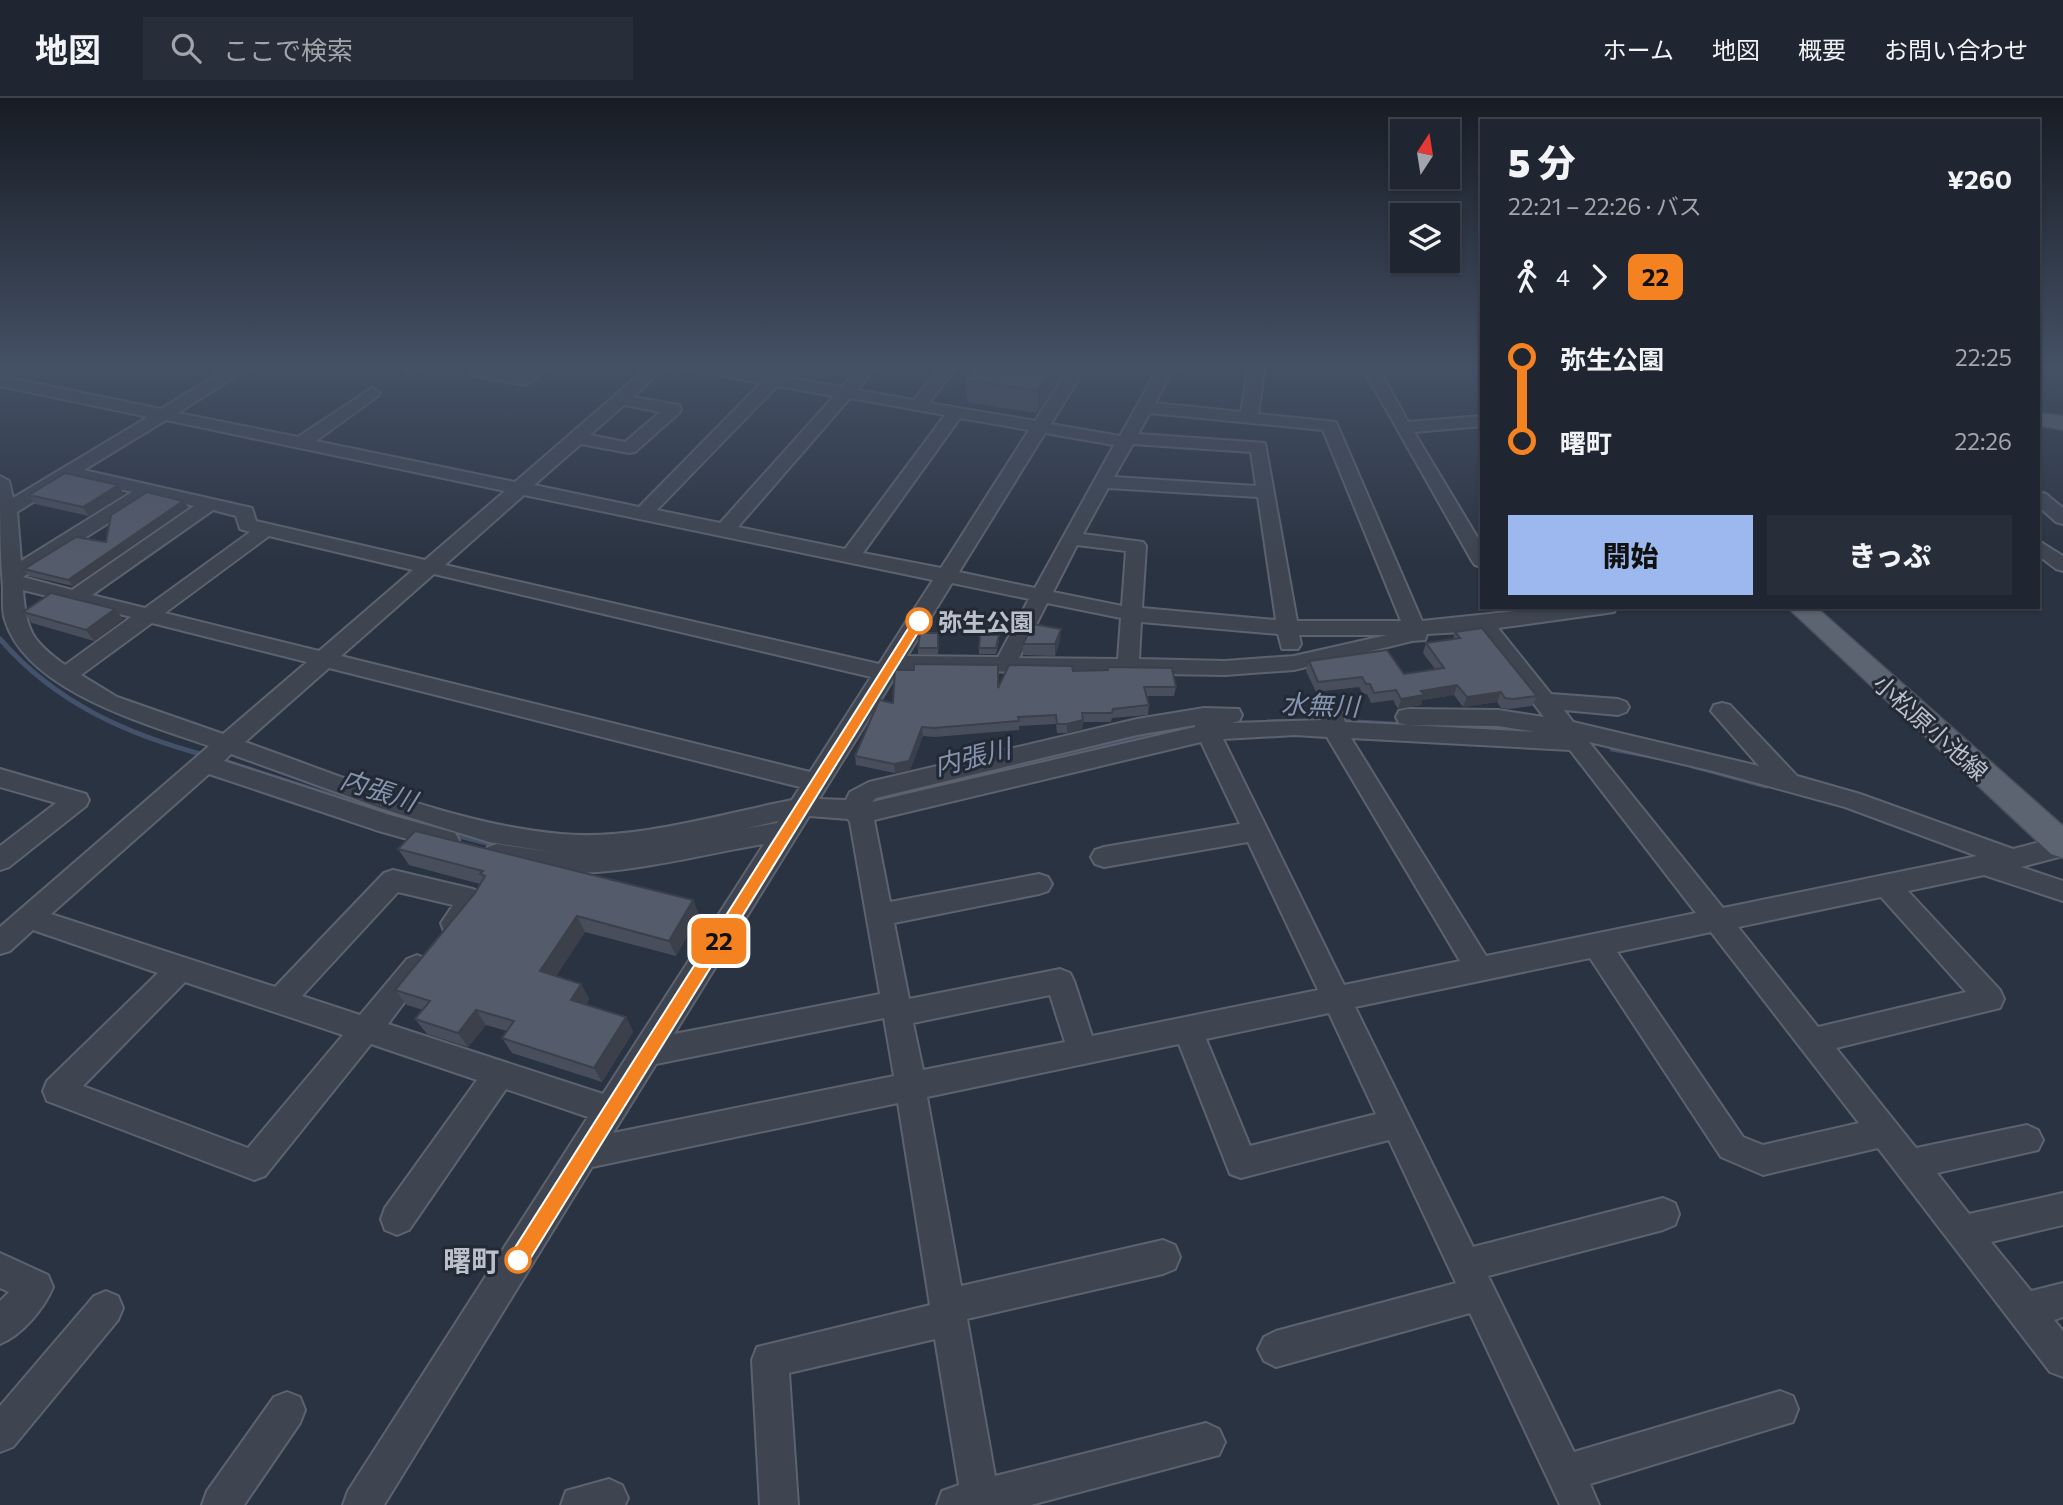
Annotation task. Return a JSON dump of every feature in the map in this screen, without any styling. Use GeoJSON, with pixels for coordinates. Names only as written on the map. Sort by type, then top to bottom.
{"type":"FeatureCollection","features":[{"type":"Feature","properties":{"kind":"main road","name":"小松原小池線"},"geometry":{"type":"LineString","coordinates":[[1802,609],[2063,846]]}},
{"type":"Feature","properties":{"kind":"street"},"geometry":{"type":"LineString","coordinates":[[4,512],[137,431]]}},
{"type":"Feature","properties":{"kind":"street"},"geometry":{"type":"LineString","coordinates":[[240,431],[1131,614],[1288,628],[1415,631]]}},
{"type":"Feature","properties":{"kind":"street"},"geometry":{"type":"LineString","coordinates":[[300,443],[318,431]]}},
{"type":"Feature","properties":{"kind":"street"},"geometry":{"type":"LineString","coordinates":[[0,943],[586,431]]}},
{"type":"Feature","properties":{"kind":"street"},"geometry":{"type":"LineString","coordinates":[[578,438],[629,448],[649,431]]}},
{"type":"Feature","properties":{"kind":"street"},"geometry":{"type":"LineString","coordinates":[[643,514],[724,431]]}},
{"type":"Feature","properties":{"kind":"street"},"geometry":{"type":"LineString","coordinates":[[725,530],[813,431]]}},
{"type":"Feature","properties":{"kind":"street"},"geometry":{"type":"LineString","coordinates":[[850,556],[942,431]]}},
{"type":"Feature","properties":{"kind":"street"},"geometry":{"type":"LineString","coordinates":[[375,1498],[585,1154],[1039,431]]}},
{"type":"Feature","properties":{"kind":"street"},"geometry":{"type":"LineString","coordinates":[[1065,431],[1125,440],[1259,447],[1294,663]]}},
{"type":"Feature","properties":{"kind":"street"},"geometry":{"type":"LineString","coordinates":[[1004,666],[1131,431]]}},
{"type":"Feature","properties":{"kind":"street"},"geometry":{"type":"LineString","coordinates":[[1332,431],[1415,631]]}},
{"type":"Feature","properties":{"kind":"street"},"geometry":{"type":"LineString","coordinates":[[1405,431],[1480,558]]}},
{"type":"Feature","properties":{"kind":"street"},"geometry":{"type":"LineString","coordinates":[[68,472],[245,512],[247,525],[265,530],[429,569],[889,668],[1225,668],[1294,663],[1415,631],[1482,623],[1514,614],[1580,609]]}},
{"type":"Feature","properties":{"kind":"street"},"geometry":{"type":"LineString","coordinates":[[0,481],[15,620],[33,652],[65,676],[109,702],[217,754],[388,824],[510,858],[566,863],[633,859],[788,831]]}},
{"type":"Feature","properties":{"kind":"street"},"geometry":{"type":"LineString","coordinates":[[1102,482],[1266,492]]}},
{"type":"Feature","properties":{"kind":"street"},"geometry":{"type":"LineString","coordinates":[[11,579],[148,490]]}},
{"type":"Feature","properties":{"kind":"street"},"geometry":{"type":"LineString","coordinates":[[2040,499],[2063,518]]}},
{"type":"Feature","properties":{"kind":"street"},"geometry":{"type":"LineString","coordinates":[[75,597],[210,504]]}},
{"type":"Feature","properties":{"kind":"street"},"geometry":{"type":"LineString","coordinates":[[65,676],[265,530]]}},
{"type":"Feature","properties":{"kind":"street"},"geometry":{"type":"LineString","coordinates":[[1071,538],[1136,545],[1128,666]]}},
{"type":"Feature","properties":{"kind":"street"},"geometry":{"type":"LineString","coordinates":[[2040,546],[2063,542]]}},
{"type":"Feature","properties":{"kind":"street"},"geometry":{"type":"LineString","coordinates":[[2040,547],[2063,565]]}},
{"type":"Feature","properties":{"kind":"street"},"geometry":{"type":"LineString","coordinates":[[11,579],[818,783]]}},
{"type":"Feature","properties":{"kind":"street"},"geometry":{"type":"LineString","coordinates":[[1482,623],[2063,1359]]}},
{"type":"Feature","properties":{"kind":"street"},"geometry":{"type":"LineString","coordinates":[[1544,701],[1618,707]]}},
{"type":"Feature","properties":{"kind":"street"},"geometry":{"type":"LineString","coordinates":[[1722,711],[1788,783]]}},
{"type":"Feature","properties":{"kind":"street"},"geometry":{"type":"LineString","coordinates":[[217,754],[489,832],[563,844],[637,842],[803,807],[874,811],[1206,724],[1295,727],[1334,721],[1571,735],[1713,762],[1851,800],[2013,859]]}},
{"type":"Feature","properties":{"kind":"street"},"geometry":{"type":"LineString","coordinates":[[1334,721],[1479,970]]}},
{"type":"Feature","properties":{"kind":"street"},"geometry":{"type":"LineString","coordinates":[[1206,724],[1335,1000],[1580,1505]]}},
{"type":"Feature","properties":{"kind":"street"},"geometry":{"type":"LineString","coordinates":[[0,778],[77,800],[0,860]]}},
{"type":"Feature","properties":{"kind":"street"},"geometry":{"type":"LineString","coordinates":[[854,809],[862,820],[949,1312],[972,1503],[1206,1442]]}},
{"type":"Feature","properties":{"kind":"street"},"geometry":{"type":"LineString","coordinates":[[1104,857],[1255,831]]}},
{"type":"Feature","properties":{"kind":"street"},"geometry":{"type":"LineString","coordinates":[[585,1154],[911,1089],[2013,859],[2063,846]]}},
{"type":"Feature","properties":{"kind":"street"},"geometry":{"type":"LineString","coordinates":[[1984,865],[2063,891]]}},
{"type":"Feature","properties":{"kind":"street"},"geometry":{"type":"LineString","coordinates":[[181,968],[58,1091],[254,1165],[473,900],[393,880],[281,1000]]}},
{"type":"Feature","properties":{"kind":"street"},"geometry":{"type":"LineString","coordinates":[[879,915],[1040,884]]}},
{"type":"Feature","properties":{"kind":"street"},"geometry":{"type":"LineString","coordinates":[[1812,1041],[1990,999],[1886,885]]}},
{"type":"Feature","properties":{"kind":"street"},"geometry":{"type":"LineString","coordinates":[[28,918],[612,1111]]}},
{"type":"Feature","properties":{"kind":"street"},"geometry":{"type":"LineString","coordinates":[[1597,945],[1732,1147],[1763,1160],[1884,1132]]}},
{"type":"Feature","properties":{"kind":"street"},"geometry":{"type":"LineString","coordinates":[[649,1052],[1060,981],[1083,1053]]}},
{"type":"Feature","properties":{"kind":"street"},"geometry":{"type":"LineString","coordinates":[[1188,1031],[1241,1163],[1396,1124]]}},
{"type":"Feature","properties":{"kind":"street"},"geometry":{"type":"LineString","coordinates":[[397,1219],[499,1074]]}},
{"type":"Feature","properties":{"kind":"street"},"geometry":{"type":"LineString","coordinates":[[1909,1164],[2027,1140]]}},
{"type":"Feature","properties":{"kind":"street"},"geometry":{"type":"LineString","coordinates":[[1963,1232],[2063,1209]]}},
{"type":"Feature","properties":{"kind":"street"},"geometry":{"type":"LineString","coordinates":[[1276,1349],[1663,1214]]}},
{"type":"Feature","properties":{"kind":"street"},"geometry":{"type":"LineString","coordinates":[[779,1505],[770,1360],[1163,1257]]}},
{"type":"Feature","properties":{"kind":"street"},"geometry":{"type":"LineString","coordinates":[[0,1270],[36,1287],[0,1327]]}},
{"type":"Feature","properties":{"kind":"street"},"geometry":{"type":"LineString","coordinates":[[2024,1310],[2063,1300]]}},
{"type":"Feature","properties":{"kind":"street"},"geometry":{"type":"LineString","coordinates":[[0,1434],[106,1308]]}},
{"type":"Feature","properties":{"kind":"street"},"geometry":{"type":"LineString","coordinates":[[1565,1473],[1780,1409]]}},
{"type":"Feature","properties":{"kind":"street"},"geometry":{"type":"LineString","coordinates":[[220,1505],[287,1410]]}},
{"type":"Feature","properties":{"kind":"building"},"geometry":{"type":"Polygon","coordinates":[[[65,473],[118,485],[83,507],[29,495],[65,473]]]}},
{"type":"Feature","properties":{"kind":"building"},"geometry":{"type":"Polygon","coordinates":[[[147,492],[183,501],[68,580],[24,569],[76,537],[106,542],[111,515],[147,492]]]}},
{"type":"Feature","properties":{"kind":"building"},"geometry":{"type":"Polygon","coordinates":[[[51,593],[115,609],[86,630],[23,612],[51,593]]]}},
{"type":"Feature","properties":{"kind":"building"},"geometry":{"type":"Polygon","coordinates":[[[1033,624],[1061,629],[1055,644],[1023,644],[1033,624]]]}},
{"type":"Feature","properties":{"kind":"building"},"geometry":{"type":"Polygon","coordinates":[[[1482,628],[1537,696],[1513,699],[1505,698],[1501,692],[1467,697],[1457,685],[1421,691],[1424,695],[1401,699],[1396,690],[1374,693],[1370,684],[1366,684],[1362,677],[1318,682],[1309,661],[1387,650],[1404,674],[1444,668],[1426,643],[1460,638],[1455,632],[1482,628]]]}},
{"type":"Feature","properties":{"kind":"building"},"geometry":{"type":"Polygon","coordinates":[[[920,633],[938,633],[938,648],[918,648],[920,633]]]}},
{"type":"Feature","properties":{"kind":"building"},"geometry":{"type":"Polygon","coordinates":[[[980,635],[999,635],[996,648],[979,648],[980,635]]]}},
{"type":"Feature","properties":{"kind":"building"},"geometry":{"type":"Polygon","coordinates":[[[914,664],[998,665],[998,688],[1009,665],[1072,666],[1073,671],[1108,670],[1108,667],[1172,668],[1176,687],[1144,687],[1149,705],[1113,709],[1112,713],[1082,713],[1083,720],[1067,724],[1057,724],[1056,715],[1018,717],[1019,721],[922,727],[909,761],[894,764],[855,756],[879,700],[893,703],[895,670],[914,670],[914,664]]]}},
{"type":"Feature","properties":{"kind":"building"},"geometry":{"type":"Polygon","coordinates":[[[415,831],[693,900],[669,941],[577,916],[540,971],[581,984],[571,1000],[626,1017],[594,1068],[502,1038],[514,1021],[476,1010],[458,1033],[415,1019],[430,1001],[395,990],[475,893],[485,876],[480,874],[483,871],[398,849],[415,831]]]}},
{"type":"Feature","properties":{"kind":"waterway","name":"内張川"},"geometry":{"type":"LineString","coordinates":[[0,639],[21,662],[44,681],[95,714],[149,738],[208,756]]}},
{"type":"Feature","properties":{"kind":"waterway","name":"水無川"},"geometry":{"type":"LineString","coordinates":[[1267,722],[1294,721]]}},
{"type":"Feature","properties":{"kind":"waterway","name":"水無川"},"geometry":{"type":"LineString","coordinates":[[1337,721],[1504,730]]}},
{"type":"Feature","properties":{"kind":"waterway","name":"内張川"},"geometry":{"type":"LineString","coordinates":[[868,803],[1086,748],[1200,727]]}},
{"type":"Feature","properties":{"kind":"waterway","name":"水無川"},"geometry":{"type":"LineString","coordinates":[[1612,749],[1656,757]]}},
{"type":"Feature","properties":{"kind":"waterway","name":"内張川"},"geometry":{"type":"LineString","coordinates":[[218,759],[386,813]]}},
{"type":"Feature","properties":{"kind":"waterway","name":"水無川"},"geometry":{"type":"LineString","coordinates":[[1693,766],[1766,786]]}},
{"type":"Feature","properties":{"kind":"waterway","name":"内張川"},"geometry":{"type":"LineString","coordinates":[[381,811],[411,821]]}},
{"type":"Feature","properties":{"kind":"waterway","name":"内張川"},"geometry":{"type":"LineString","coordinates":[[448,832],[502,846]]}},
{"type":"Feature","properties":{"kind":"bus line","name":"22"},"geometry":{"type":"LineString","coordinates":[[518,1260],[919,621]]}},
{"type":"Feature","properties":{"kind":"place","name":"弥生公園"},"geometry":{"type":"Point","coordinates":[919,621]}},
{"type":"Feature","properties":{"kind":"place","name":"曙町"},"geometry":{"type":"Point","coordinates":[518,1260]}}]}
